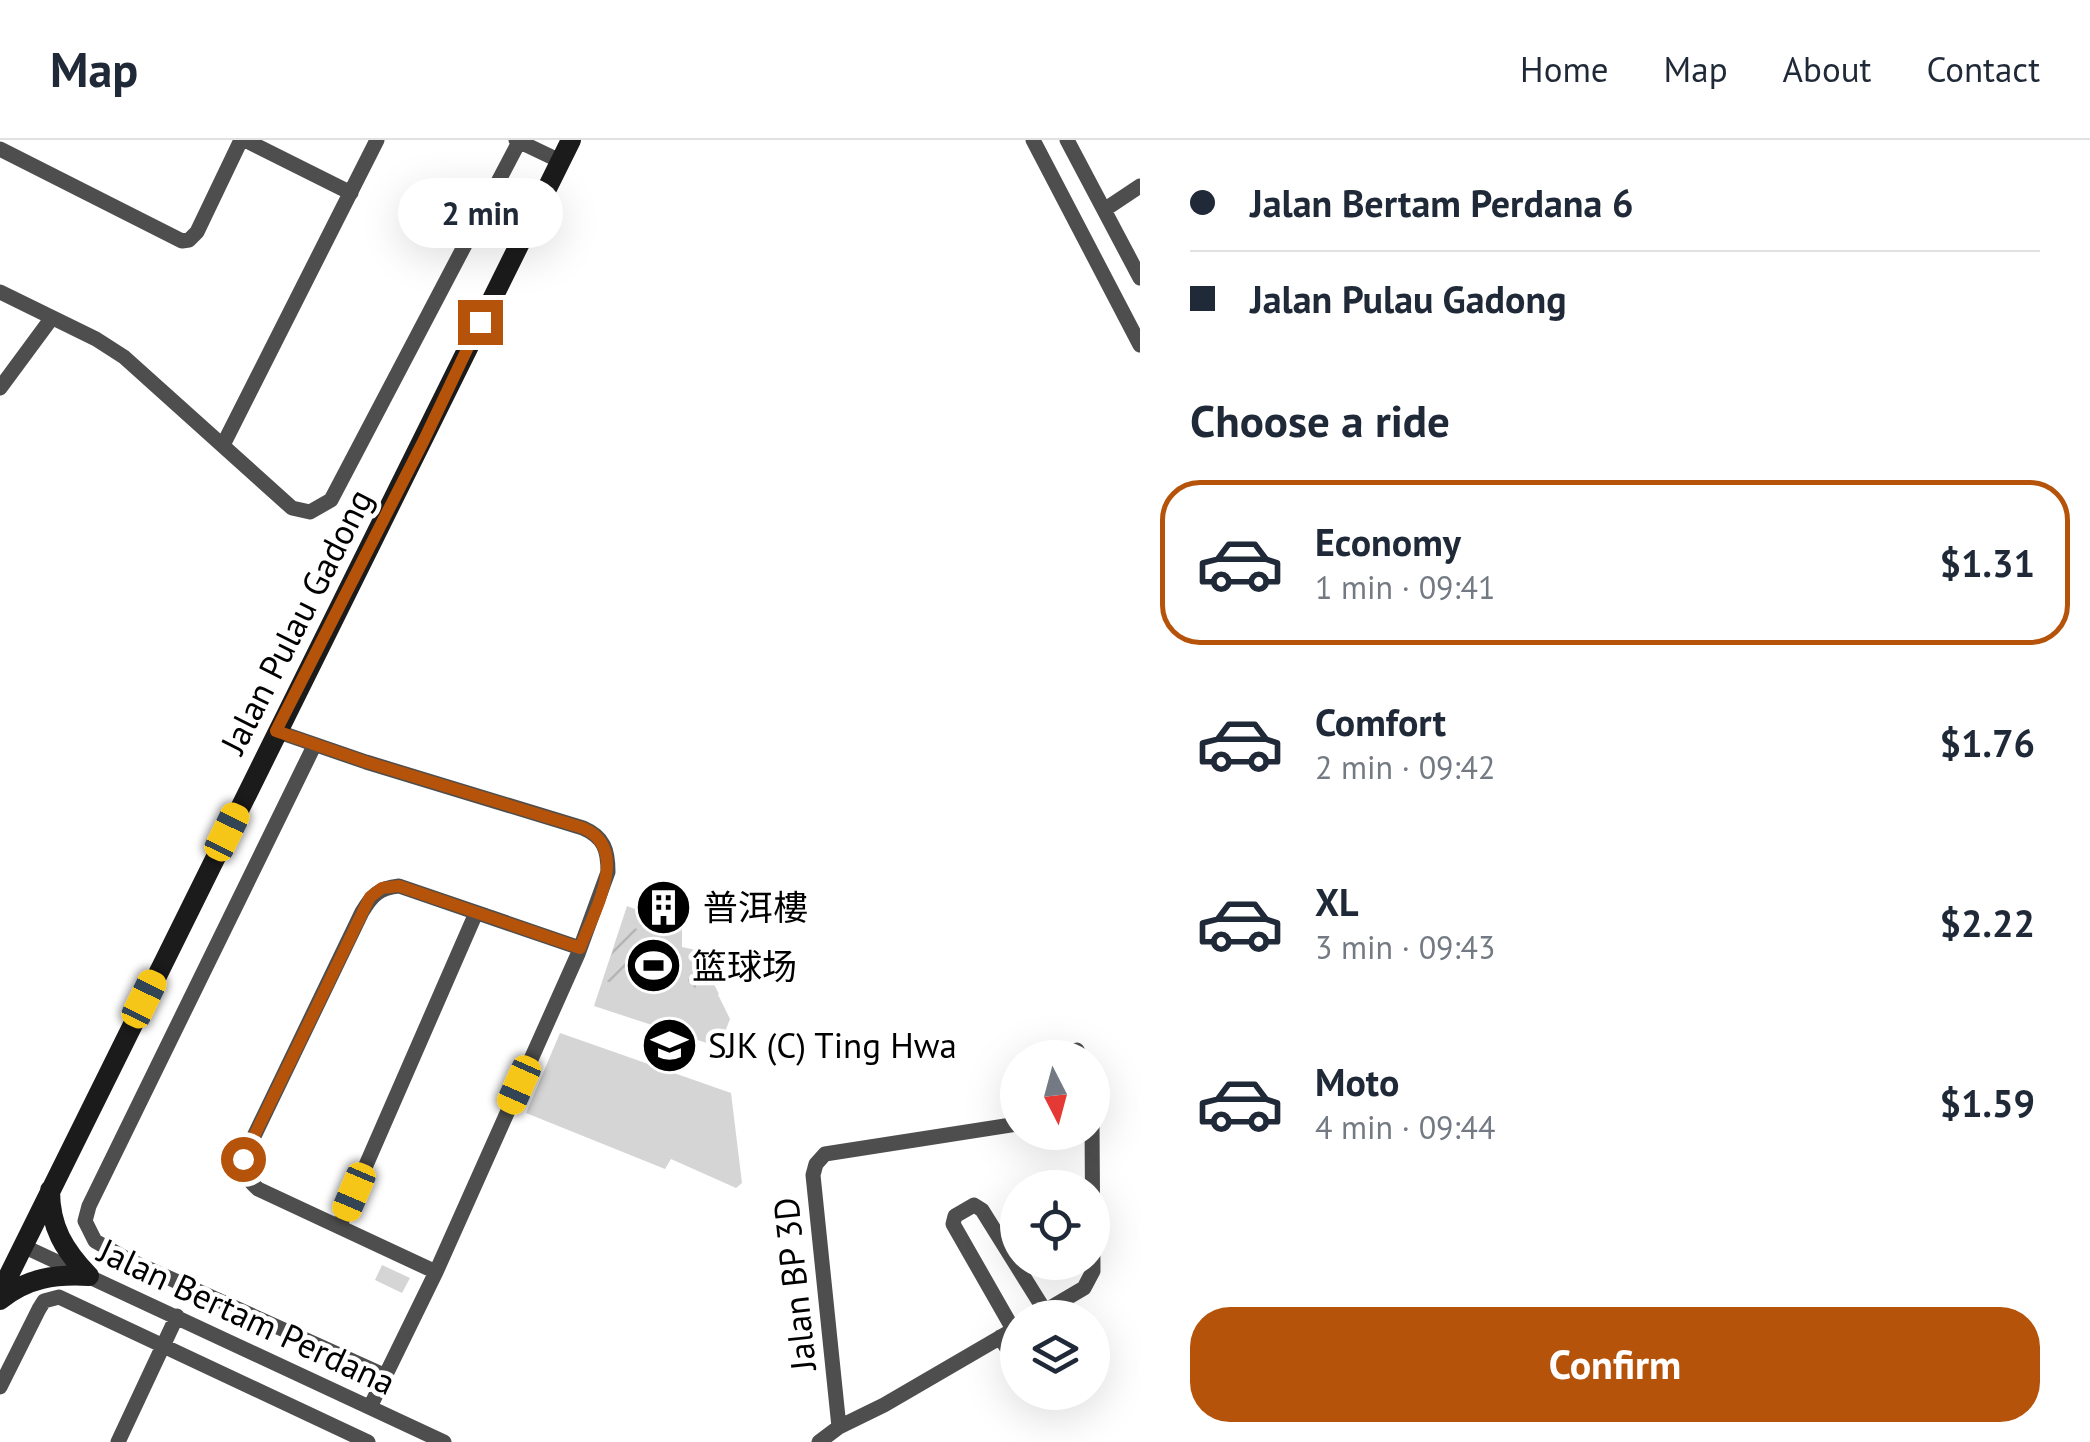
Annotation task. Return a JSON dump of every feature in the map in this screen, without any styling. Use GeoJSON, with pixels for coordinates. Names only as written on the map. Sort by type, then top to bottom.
{"type":"FeatureCollection","features":[{"type":"Feature","properties":{"kind":"main road","name":"Jalan Pulau Gadong"},"geometry":{"type":"LineString","coordinates":[[0,1296],[571,140]]}},
{"type":"Feature","properties":{"kind":"main road"},"geometry":{"type":"LineString","coordinates":[[50,1190],[51,1214],[60,1240],[89,1276]]}},
{"type":"Feature","properties":{"kind":"main road"},"geometry":{"type":"LineString","coordinates":[[0,1296],[42,1278],[89,1276]]}},
{"type":"Feature","properties":{"kind":"street"},"geometry":{"type":"LineString","coordinates":[[0,149],[182,241],[198,232],[243,140],[351,193]]}},
{"type":"Feature","properties":{"kind":"street"},"geometry":{"type":"LineString","coordinates":[[224,445],[377,140]]}},
{"type":"Feature","properties":{"kind":"street"},"geometry":{"type":"LineString","coordinates":[[0,292],[124,357],[292,508],[310,512],[331,500],[518,140],[560,162]]}},
{"type":"Feature","properties":{"kind":"street"},"geometry":{"type":"LineString","coordinates":[[1033,140],[1140,345]]}},
{"type":"Feature","properties":{"kind":"street"},"geometry":{"type":"LineString","coordinates":[[1067,140],[1140,278]]}},
{"type":"Feature","properties":{"kind":"street"},"geometry":{"type":"LineString","coordinates":[[1104,210],[1140,186]]}},
{"type":"Feature","properties":{"kind":"street"},"geometry":{"type":"LineString","coordinates":[[0,388],[51,320]]}},
{"type":"Feature","properties":{"kind":"street"},"geometry":{"type":"LineString","coordinates":[[276,731],[583,828],[593,832],[606,847],[608,872],[580,948],[436,1272],[371,1405]]}},
{"type":"Feature","properties":{"kind":"street"},"geometry":{"type":"LineString","coordinates":[[314,746],[85,1221],[95,1241],[128,1259],[386,1376]]}},
{"type":"Feature","properties":{"kind":"street"},"geometry":{"type":"LineString","coordinates":[[436,1272],[258,1189],[247,1179],[243,1159],[362,912],[370,897],[382,888],[399,886],[580,948]]}},
{"type":"Feature","properties":{"kind":"street"},"geometry":{"type":"LineString","coordinates":[[339,1227],[476,913]]}},
{"type":"Feature","properties":{"kind":"street","name":"Jalan BP 3D"},"geometry":{"type":"LineString","coordinates":[[839,1427],[813,1175],[816,1164],[825,1154],[1000,1127]]}},
{"type":"Feature","properties":{"kind":"street"},"geometry":{"type":"LineString","coordinates":[[1063,1300],[1084,1288],[1093,1271],[1092,1150]]}},
{"type":"Feature","properties":{"kind":"street"},"geometry":{"type":"LineString","coordinates":[[1000,1312],[953,1224],[955,1216],[974,1205],[982,1210],[1031,1300]]}},
{"type":"Feature","properties":{"kind":"street","name":"Jalan Bertam Perdana"},"geometry":{"type":"LineString","coordinates":[[23,1246],[444,1442]]}},
{"type":"Feature","properties":{"kind":"street"},"geometry":{"type":"LineString","coordinates":[[0,1387],[44,1300],[60,1297],[368,1442]]}},
{"type":"Feature","properties":{"kind":"street"},"geometry":{"type":"LineString","coordinates":[[118,1442],[177,1316]]}},
{"type":"Feature","properties":{"kind":"street"},"geometry":{"type":"LineString","coordinates":[[819,1442],[1000,1337]]}},
{"type":"Feature","properties":{"kind":"green space"},"geometry":{"type":"Polygon","coordinates":[[[627,906],[682,927],[682,947],[696,950],[730,1019],[719,1047],[594,1006],[627,906]]]}},
{"type":"Feature","properties":{"kind":"green space"},"geometry":{"type":"Polygon","coordinates":[[[634,928],[644,931],[624,988],[606,981],[605,976],[618,940],[634,928]]]}},
{"type":"Feature","properties":{"kind":"green space"},"geometry":{"type":"Polygon","coordinates":[[[701,959],[719,994],[708,998],[696,995],[688,984],[689,972],[701,959]]]}},
{"type":"Feature","properties":{"kind":"green space"},"geometry":{"type":"Polygon","coordinates":[[[560,1033],[731,1093],[742,1183],[736,1188],[671,1159],[665,1169],[526,1113],[560,1033]]]}},
{"type":"Feature","properties":{"kind":"green space"},"geometry":{"type":"Polygon","coordinates":[[[382,1265],[410,1278],[402,1293],[375,1280],[382,1265]]]}},
{"type":"Feature","properties":{"kind":"place","name":"普洱樓"},"geometry":{"type":"Point","coordinates":[664,907]}},
{"type":"Feature","properties":{"kind":"place","name":"篮球场"},"geometry":{"type":"Point","coordinates":[653,966]}},
{"type":"Feature","properties":{"kind":"place","name":"SJK (C) Ting Hwa"},"geometry":{"type":"Point","coordinates":[669,1045]}},
{"type":"Feature","properties":{"kind":"route"},"geometry":{"type":"LineString","coordinates":[[243,1159],[370,897],[382,888],[399,886],[580,948],[608,872],[606,847],[593,832],[276,731],[480,322]]}}]}
